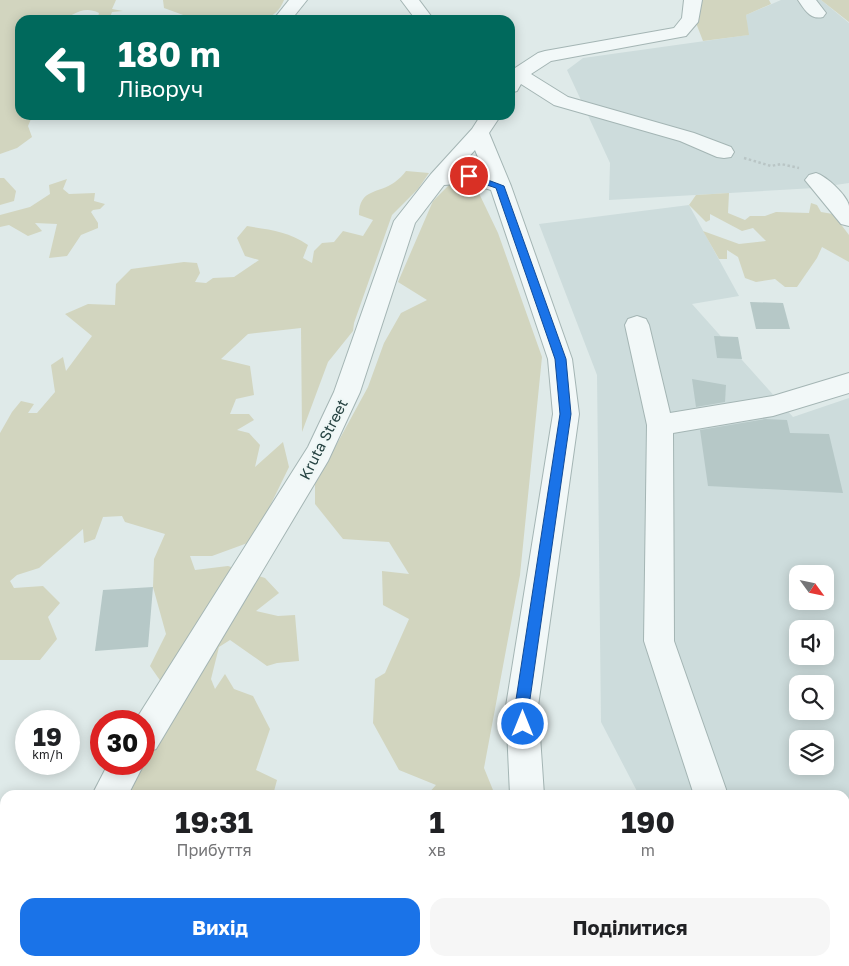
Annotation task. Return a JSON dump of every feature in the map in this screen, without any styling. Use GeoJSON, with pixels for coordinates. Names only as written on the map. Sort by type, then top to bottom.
{"type":"FeatureCollection","features":[{"type":"Feature","properties":{"kind":"street"},"geometry":{"type":"LineString","coordinates":[[286,15],[298,0]]}},
{"type":"Feature","properties":{"kind":"street"},"geometry":{"type":"LineString","coordinates":[[410,0],[421,15]]}},
{"type":"Feature","properties":{"kind":"street"},"geometry":{"type":"LineString","coordinates":[[515,77],[545,57],[680,32],[690,22],[693,0]]}},
{"type":"Feature","properties":{"kind":"street"},"geometry":{"type":"LineString","coordinates":[[515,79],[561,101],[687,137],[724,152]]}},
{"type":"Feature","properties":{"kind":"street"},"geometry":{"type":"LineString","coordinates":[[485,124],[500,186],[560,359],[566,414],[522,706],[527,790]]}},
{"type":"Feature","properties":{"kind":"street","name":"Kruta Street"},"geometry":{"type":"LineString","coordinates":[[155,719],[319,453],[347,392],[405,221],[485,124]]}},
{"type":"Feature","properties":{"kind":"street"},"geometry":{"type":"LineString","coordinates":[[438,179],[469,176],[500,186]]}},
{"type":"Feature","properties":{"kind":"street"},"geometry":{"type":"LineString","coordinates":[[816,180],[824,187],[849,219]]}},
{"type":"Feature","properties":{"kind":"street"},"geometry":{"type":"LineString","coordinates":[[636,325],[660,425],[659,642],[709,790]]}},
{"type":"Feature","properties":{"kind":"street"},"geometry":{"type":"LineString","coordinates":[[660,425],[772,406],[849,383]]}},
{"type":"Feature","properties":{"kind":"street"},"geometry":{"type":"LineString","coordinates":[[112,790],[121,775]]}},
{"type":"Feature","properties":{"kind":"path"},"geometry":{"type":"LineString","coordinates":[[724,152],[771,166],[781,164],[794,166],[805,170],[816,180]]}},
{"type":"Feature","properties":{"kind":"shaded area"},"geometry":{"type":"Polygon","coordinates":[[[781,0],[821,0],[849,23],[849,183],[815,188],[609,200],[610,163],[567,70],[583,58],[748,35],[746,15],[781,0]]]}},
{"type":"Feature","properties":{"kind":"shaded area"},"geometry":{"type":"Polygon","coordinates":[[[689,205],[739,296],[692,304],[793,417],[849,398],[849,790],[636,790],[601,722],[597,375],[539,224],[689,205]]]}},
{"type":"Feature","properties":{"kind":"green space"},"geometry":{"type":"Polygon","coordinates":[[[0,0],[116,0],[112,9],[123,11],[112,12],[111,15],[98,15],[99,13],[87,10],[72,15],[15,15],[15,120],[31,120],[28,126],[32,137],[17,148],[0,154],[0,0]]]}},
{"type":"Feature","properties":{"kind":"green space"},"geometry":{"type":"Polygon","coordinates":[[[163,0],[284,0],[281,7],[272,15],[183,15],[164,8],[163,0]]]}},
{"type":"Feature","properties":{"kind":"green space"},"geometry":{"type":"Polygon","coordinates":[[[699,0],[769,0],[771,4],[746,15],[749,35],[703,41],[696,23],[699,0]]]}},
{"type":"Feature","properties":{"kind":"green space"},"geometry":{"type":"Polygon","coordinates":[[[821,0],[849,0],[849,22],[821,0]]]}},
{"type":"Feature","properties":{"kind":"green space"},"geometry":{"type":"Polygon","coordinates":[[[406,171],[429,173],[418,189],[392,215],[354,323],[353,331],[328,362],[302,432],[301,328],[248,334],[221,359],[250,366],[254,395],[236,399],[230,414],[249,414],[254,420],[237,430],[249,433],[260,445],[255,467],[283,442],[289,467],[253,541],[212,556],[190,556],[195,570],[228,566],[265,578],[279,593],[256,611],[278,616],[295,615],[299,661],[267,666],[230,640],[219,647],[211,679],[215,689],[225,674],[234,689],[253,696],[270,729],[256,770],[277,780],[274,790],[125,790],[133,775],[155,775],[155,733],[180,709],[150,666],[166,634],[153,587],[154,559],[165,534],[125,522],[122,516],[103,517],[95,539],[84,543],[83,529],[39,568],[17,575],[10,581],[14,588],[43,586],[60,603],[48,617],[57,639],[40,660],[0,660],[0,433],[21,401],[34,404],[28,413],[37,413],[55,392],[51,365],[63,357],[66,371],[92,336],[65,314],[88,304],[115,305],[116,284],[131,269],[184,262],[197,263],[200,273],[195,282],[206,283],[213,278],[234,277],[259,260],[245,256],[237,238],[247,226],[279,232],[301,240],[308,245],[303,258],[312,263],[314,251],[322,243],[334,242],[343,231],[363,236],[373,220],[359,215],[362,200],[371,193],[395,182],[406,171]]]}},
{"type":"Feature","properties":{"kind":"green space"},"geometry":{"type":"Polygon","coordinates":[[[0,178],[4,178],[16,191],[14,201],[0,205],[0,178]]]}},
{"type":"Feature","properties":{"kind":"green space"},"geometry":{"type":"Polygon","coordinates":[[[67,179],[63,189],[69,194],[95,193],[94,201],[105,204],[100,209],[91,212],[98,223],[98,228],[81,235],[67,256],[49,258],[57,224],[35,223],[42,231],[28,236],[9,225],[0,227],[0,215],[30,207],[50,194],[49,185],[67,179]]]}},
{"type":"Feature","properties":{"kind":"green space"},"geometry":{"type":"Polygon","coordinates":[[[451,183],[475,185],[498,233],[542,357],[520,575],[484,768],[493,790],[432,790],[436,785],[399,770],[373,723],[375,679],[385,673],[409,619],[383,605],[382,571],[409,574],[389,542],[343,539],[315,504],[315,484],[368,387],[384,343],[401,313],[427,300],[398,282],[433,201],[451,183]]]}},
{"type":"Feature","properties":{"kind":"green space"},"geometry":{"type":"Polygon","coordinates":[[[729,193],[728,213],[745,220],[750,216],[765,216],[776,212],[809,213],[811,203],[817,205],[821,212],[833,214],[849,235],[849,262],[822,247],[817,258],[797,287],[785,287],[775,279],[756,282],[745,278],[738,257],[727,250],[727,259],[719,259],[703,231],[739,244],[766,241],[753,228],[742,231],[710,214],[710,220],[706,222],[689,205],[696,195],[729,193]]]}},
{"type":"Feature","properties":{"kind":"building"},"geometry":{"type":"Polygon","coordinates":[[[750,302],[783,303],[790,329],[756,329],[750,302]]]}},
{"type":"Feature","properties":{"kind":"building"},"geometry":{"type":"Polygon","coordinates":[[[714,336],[738,337],[742,359],[717,358],[714,336]]]}},
{"type":"Feature","properties":{"kind":"building"},"geometry":{"type":"Polygon","coordinates":[[[692,379],[726,385],[725,402],[696,407],[692,379]]]}},
{"type":"Feature","properties":{"kind":"building"},"geometry":{"type":"Polygon","coordinates":[[[765,419],[787,420],[790,433],[829,434],[843,493],[708,486],[700,430],[765,419]]]}},
{"type":"Feature","properties":{"kind":"building"},"geometry":{"type":"Polygon","coordinates":[[[153,587],[148,647],[95,651],[103,590],[153,587]]]}},
{"type":"Feature","properties":{"kind":"route"},"geometry":{"type":"LineString","coordinates":[[469,176],[500,186],[560,359],[566,414],[522,706],[523,724]]}}]}
